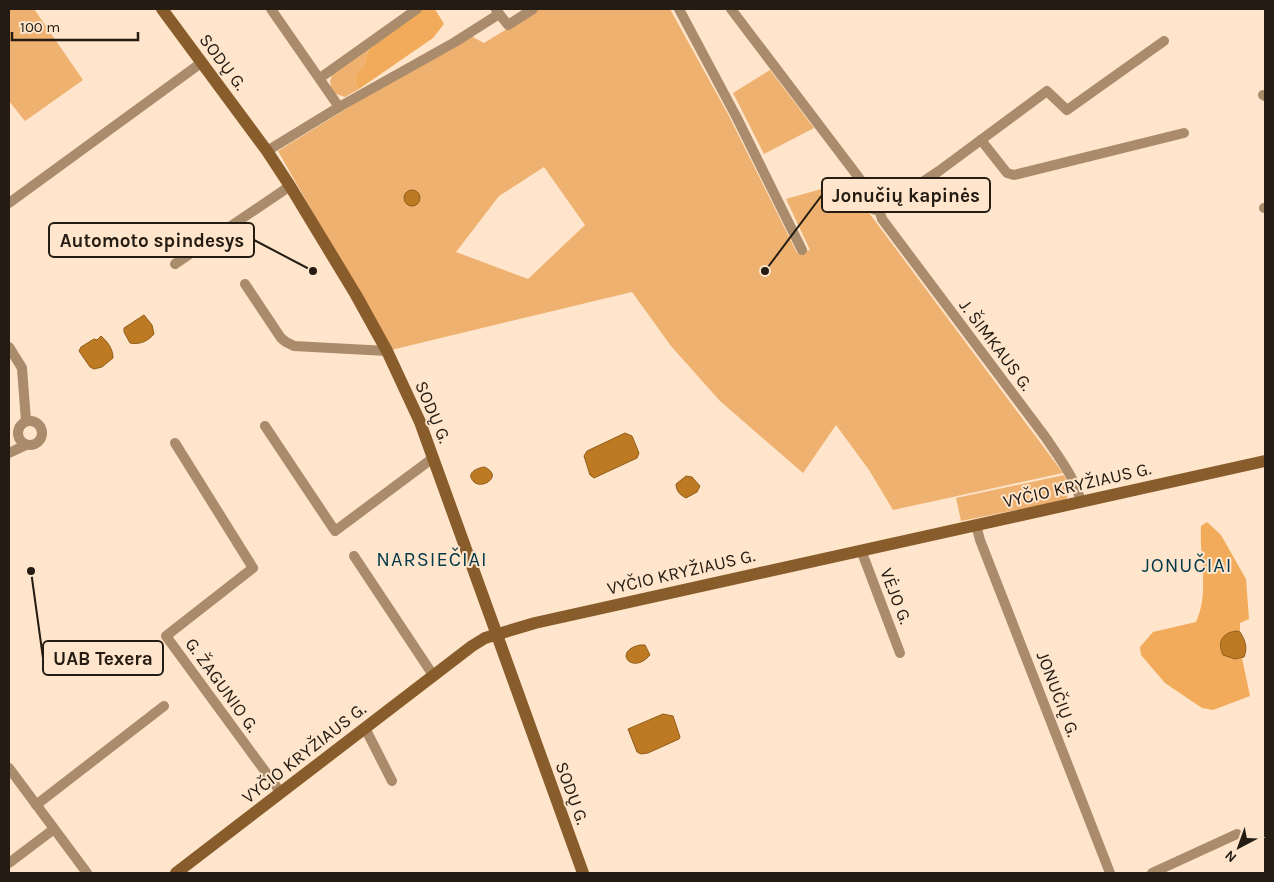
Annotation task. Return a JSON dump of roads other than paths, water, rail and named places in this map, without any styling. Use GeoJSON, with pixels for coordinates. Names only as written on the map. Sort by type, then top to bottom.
{"type":"FeatureCollection","features":[{"type":"Feature","properties":{"kind":"street","name":"SODŲ G."},"geometry":{"type":"LineString","coordinates":[[162,9],[268,151],[356,295],[387,351],[414,408],[433,458],[495,634],[583,873]]}},
{"type":"Feature","properties":{"kind":"street"},"geometry":{"type":"LineString","coordinates":[[271,9],[339,107]]}},
{"type":"Feature","properties":{"kind":"street"},"geometry":{"type":"LineString","coordinates":[[320,78],[417,9]]}},
{"type":"Feature","properties":{"kind":"street"},"geometry":{"type":"LineString","coordinates":[[268,151],[339,107],[455,42],[497,11],[508,25],[533,9]]}},
{"type":"Feature","properties":{"kind":"street"},"geometry":{"type":"LineString","coordinates":[[679,9],[737,118],[802,250]]}},
{"type":"Feature","properties":{"kind":"street","name":"J. ŠIMKAUS G."},"geometry":{"type":"LineString","coordinates":[[731,9],[872,195],[868,202],[870,207],[874,210],[879,210],[882,219],[1046,438],[1070,472],[1078,489],[1081,502]]}},
{"type":"Feature","properties":{"kind":"street"},"geometry":{"type":"LineString","coordinates":[[884,199],[921,182],[1047,91],[1066,110],[1164,42]]}},
{"type":"Feature","properties":{"kind":"street"},"geometry":{"type":"LineString","coordinates":[[9,203],[201,63]]}},
{"type":"Feature","properties":{"kind":"street"},"geometry":{"type":"LineString","coordinates":[[981,140],[1007,173],[1014,175],[1184,133]]}},
{"type":"Feature","properties":{"kind":"street"},"geometry":{"type":"LineString","coordinates":[[175,264],[290,186]]}},
{"type":"Feature","properties":{"kind":"street"},"geometry":{"type":"LineString","coordinates":[[872,195],[879,194],[884,199],[885,204],[879,210]]}},
{"type":"Feature","properties":{"kind":"street"},"geometry":{"type":"LineString","coordinates":[[245,284],[286,342],[294,346],[387,351]]}},
{"type":"Feature","properties":{"kind":"street"},"geometry":{"type":"LineString","coordinates":[[9,347],[22,368],[26,421]]}},
{"type":"Feature","properties":{"kind":"street"},"geometry":{"type":"LineString","coordinates":[[9,447],[20,426],[26,421],[37,423],[42,433],[37,443],[26,445],[9,453]]}},
{"type":"Feature","properties":{"kind":"street"},"geometry":{"type":"LineString","coordinates":[[265,426],[335,531],[433,458]]}},
{"type":"Feature","properties":{"kind":"street"},"geometry":{"type":"LineString","coordinates":[[18,433],[20,440],[26,445]]}},
{"type":"Feature","properties":{"kind":"street","name":"G. ŽAGUNIO G."},"geometry":{"type":"LineString","coordinates":[[175,443],[253,568],[166,636],[281,793]]}},
{"type":"Feature","properties":{"kind":"street","name":"VYČIO KRYŽIAUS G."},"geometry":{"type":"LineString","coordinates":[[176,873],[472,646],[495,634],[535,623],[1265,461]]}},
{"type":"Feature","properties":{"kind":"street","name":"JONUČIŲ G."},"geometry":{"type":"LineString","coordinates":[[976,525],[1110,873]]}},
{"type":"Feature","properties":{"kind":"street","name":"VĖJO G."},"geometry":{"type":"LineString","coordinates":[[861,550],[900,653]]}},
{"type":"Feature","properties":{"kind":"street"},"geometry":{"type":"LineString","coordinates":[[354,556],[433,676]]}},
{"type":"Feature","properties":{"kind":"street"},"geometry":{"type":"LineString","coordinates":[[36,804],[164,706]]}},
{"type":"Feature","properties":{"kind":"street"},"geometry":{"type":"LineString","coordinates":[[365,728],[392,781]]}},
{"type":"Feature","properties":{"kind":"street"},"geometry":{"type":"LineString","coordinates":[[9,768],[87,873]]}},
{"type":"Feature","properties":{"kind":"street"},"geometry":{"type":"LineString","coordinates":[[9,863],[54,829]]}},
{"type":"Feature","properties":{"kind":"street"},"geometry":{"type":"LineString","coordinates":[[1152,873],[1237,834]]}},
{"type":"Feature","properties":{"kind":"place","name":"Automoto spindesys"},"geometry":{"type":"Point","coordinates":[313,271]}},
{"type":"Feature","properties":{"kind":"place","name":"Jonučių kapinės"},"geometry":{"type":"Point","coordinates":[765,271]}},
{"type":"Feature","properties":{"kind":"place","name":"UAB Texera"},"geometry":{"type":"Point","coordinates":[31,571]}},
{"type":"Feature","properties":{"kind":"district","name":"NARSIEČIAI"},"geometry":{"type":"Point","coordinates":[432,559]}},
{"type":"Feature","properties":{"kind":"district","name":"JONUČIAI"},"geometry":{"type":"Point","coordinates":[1187,565]}}]}
